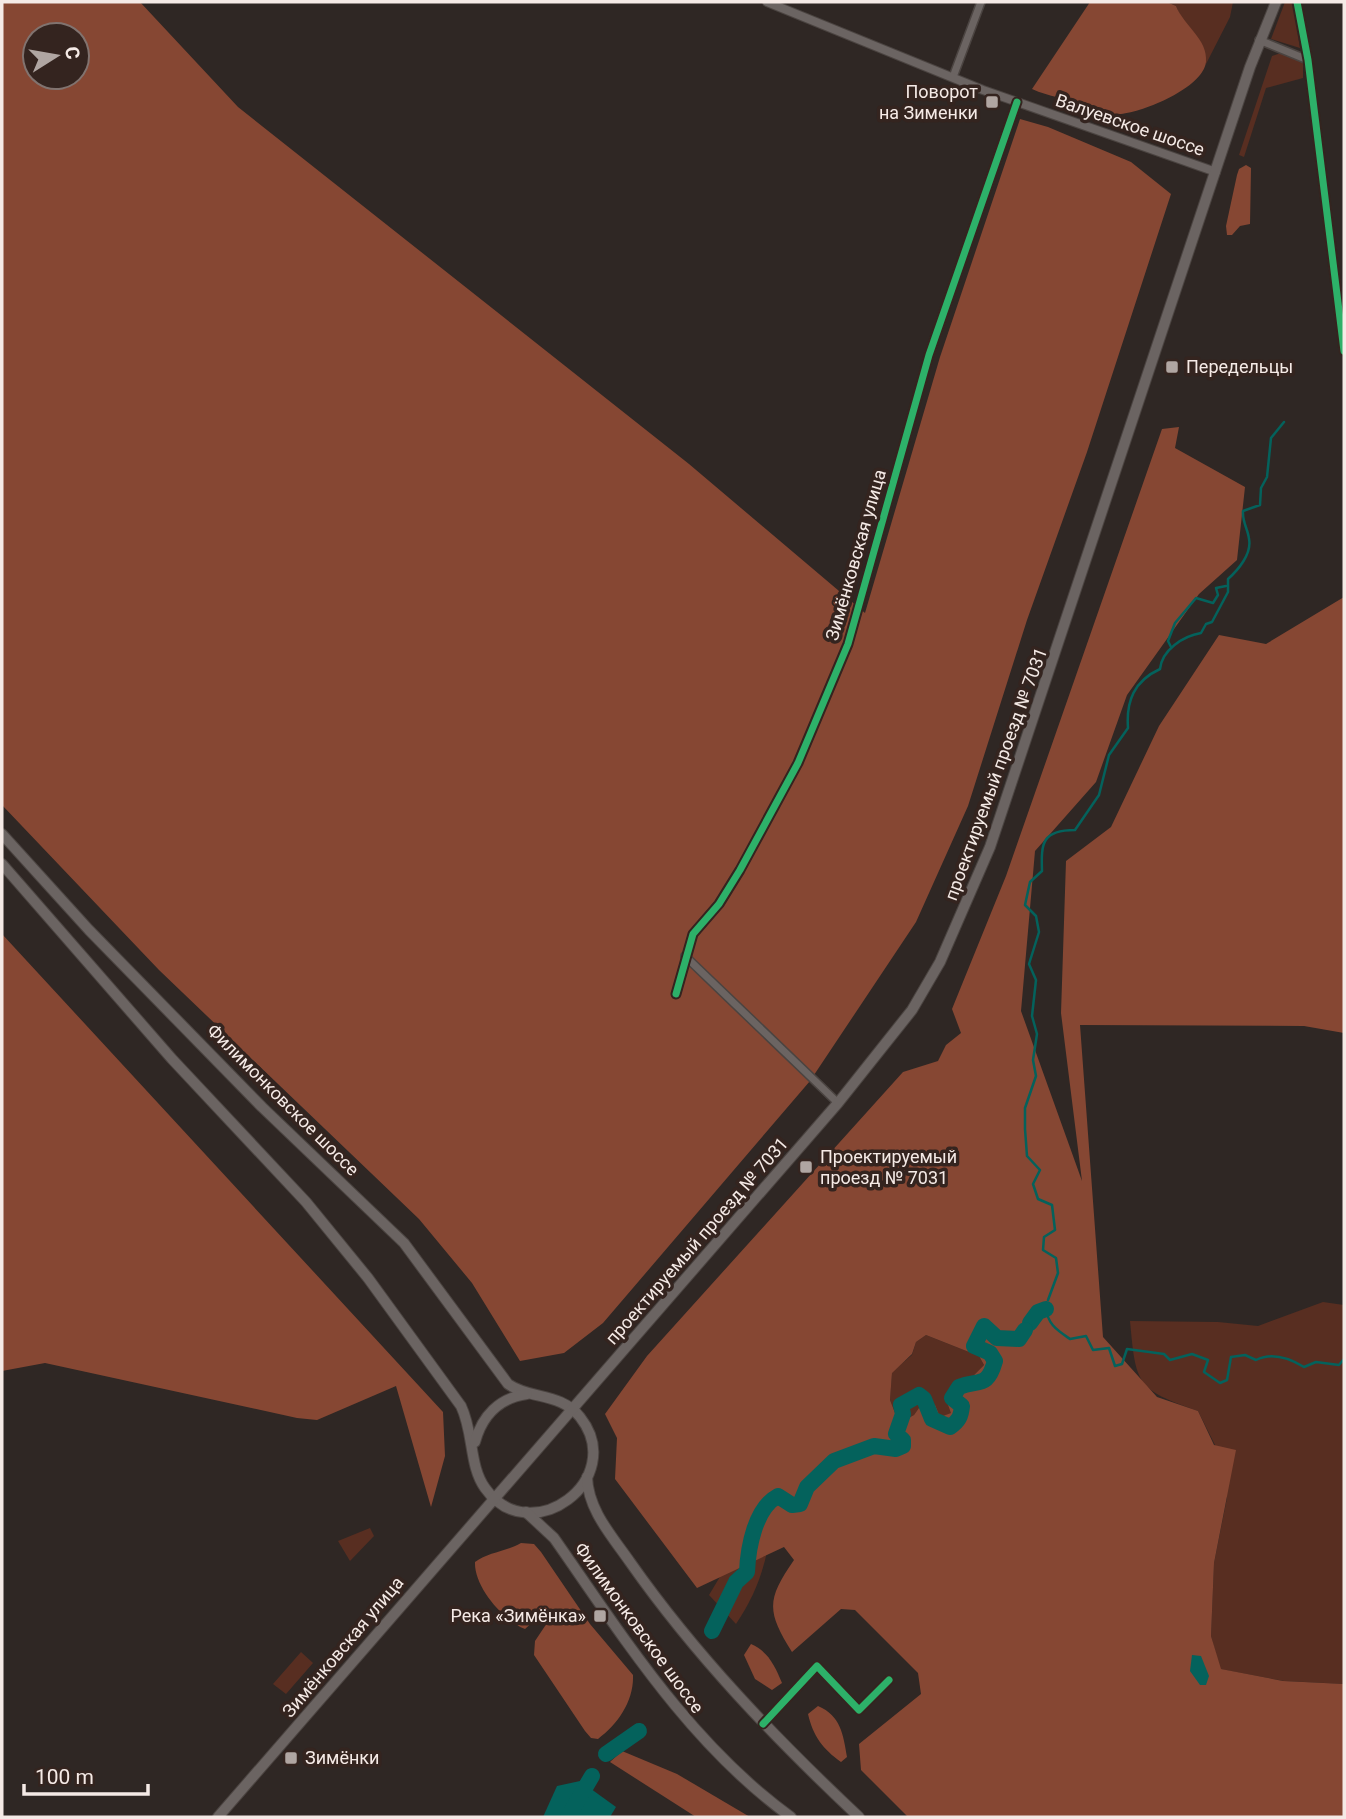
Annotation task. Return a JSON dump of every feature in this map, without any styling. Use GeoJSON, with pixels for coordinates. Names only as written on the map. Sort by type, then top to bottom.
{"type":"FeatureCollection","features":[{"type":"Feature","properties":{"kind":"main road","name":"Валуевское шоссе"},"geometry":{"type":"LineString","coordinates":[[1216,172],[1259,40],[1276,2]]}},
{"type":"Feature","properties":{"kind":"main road","name":"проектируемый проезд № 7031"},"geometry":{"type":"LineString","coordinates":[[496,1500],[838,1102],[912,1010],[940,962],[981,871],[1029,736],[1216,172]]}},
{"type":"Feature","properties":{"kind":"main road","name":"Филимонковское шоссе"},"geometry":{"type":"LineString","coordinates":[[2,834],[89,930],[262,1107],[404,1243],[508,1384],[532,1394],[555,1398],[573,1409],[587,1429],[592,1445],[587,1477],[591,1504],[637,1572],[682,1633],[763,1724],[859,1817]]}},
{"type":"Feature","properties":{"kind":"main road"},"geometry":{"type":"LineString","coordinates":[[2,864],[172,1059],[306,1202],[368,1278],[461,1406],[474,1446],[480,1480],[496,1500]]}},
{"type":"Feature","properties":{"kind":"main road"},"geometry":{"type":"LineString","coordinates":[[474,1446],[482,1422],[493,1409],[508,1399],[532,1394]]}},
{"type":"Feature","properties":{"kind":"main road"},"geometry":{"type":"LineString","coordinates":[[526,1512],[558,1507],[572,1498],[587,1477]]}},
{"type":"Feature","properties":{"kind":"main road","name":"Филимонковское шоссе"},"geometry":{"type":"LineString","coordinates":[[496,1500],[526,1512],[554,1538],[689,1725],[738,1774],[791,1817]]}},
{"type":"Feature","properties":{"kind":"main road","name":"Зимёнковская улица"},"geometry":{"type":"LineString","coordinates":[[218,1817],[435,1563],[496,1500]]}},
{"type":"Feature","properties":{"kind":"street","name":"Валуевское шоссе"},"geometry":{"type":"LineString","coordinates":[[768,2],[983,90],[1216,172]]}},
{"type":"Feature","properties":{"kind":"street"},"geometry":{"type":"LineString","coordinates":[[953,77],[981,2]]}},
{"type":"Feature","properties":{"kind":"street"},"geometry":{"type":"LineString","coordinates":[[1297,2],[1308,60],[1344,351]]}},
{"type":"Feature","properties":{"kind":"street"},"geometry":{"type":"LineString","coordinates":[[1259,40],[1308,60]]}},
{"type":"Feature","properties":{"kind":"street","name":"Зимёнковская улица"},"geometry":{"type":"LineString","coordinates":[[676,994],[693,934],[719,904],[740,870],[798,763],[848,644],[929,355],[1017,102]]}},
{"type":"Feature","properties":{"kind":"street"},"geometry":{"type":"LineString","coordinates":[[685,956],[838,1102]]}},
{"type":"Feature","properties":{"kind":"street"},"geometry":{"type":"LineString","coordinates":[[763,1724],[817,1666],[859,1710],[889,1680]]}},
{"type":"Feature","properties":{"kind":"shaded area"},"geometry":{"type":"Polygon","coordinates":[[[2,2],[140,2],[238,107],[689,464],[865,613],[940,357],[1020,119],[1048,127],[1131,162],[1171,194],[1087,452],[1027,620],[968,806],[916,922],[810,1081],[603,1323],[564,1353],[520,1361],[472,1283],[419,1219],[159,970],[2,805],[2,2]]]}},
{"type":"Feature","properties":{"kind":"shaded area"},"geometry":{"type":"Polygon","coordinates":[[[1090,2],[1167,2],[1176,6],[1203,46],[1206,62],[1202,72],[1195,81],[1171,97],[1143,109],[1121,114],[1032,89],[1090,2]]]}},
{"type":"Feature","properties":{"kind":"shaded area"},"geometry":{"type":"Polygon","coordinates":[[[1167,2],[1233,2],[1230,17],[1206,64],[1198,40],[1176,6],[1167,2]]]}},
{"type":"Feature","properties":{"kind":"shaded area"},"geometry":{"type":"Polygon","coordinates":[[[1285,2],[1293,2],[1300,48],[1271,39],[1285,2]]]}},
{"type":"Feature","properties":{"kind":"shaded area"},"geometry":{"type":"Polygon","coordinates":[[[1281,53],[1303,62],[1303,78],[1266,88],[1244,157],[1239,155],[1272,56],[1281,53]]]}},
{"type":"Feature","properties":{"kind":"shaded area"},"geometry":{"type":"Polygon","coordinates":[[[1246,165],[1251,168],[1250,224],[1240,226],[1232,235],[1227,235],[1226,226],[1237,175],[1239,169],[1246,165]]]}},
{"type":"Feature","properties":{"kind":"shaded area"},"geometry":{"type":"Polygon","coordinates":[[[1179,427],[1175,448],[1245,487],[1237,560],[1199,594],[1127,695],[1096,782],[1035,851],[1021,1011],[1082,1181],[1061,1013],[1066,861],[1111,827],[1159,726],[1219,635],[1266,644],[1344,597],[1344,1033],[1304,1026],[1080,1025],[1103,1337],[1157,1397],[1198,1411],[1214,1445],[1236,1450],[1214,1563],[1211,1636],[1221,1669],[1283,1681],[1344,1684],[1344,1817],[908,1817],[861,1770],[859,1744],[921,1694],[918,1673],[855,1610],[841,1609],[792,1652],[778,1626],[773,1605],[779,1585],[794,1560],[784,1547],[697,1588],[615,1479],[617,1438],[605,1414],[647,1356],[903,1072],[938,1061],[946,1045],[961,1033],[952,1009],[1006,876],[1162,429],[1179,427]],[[926,1335],[916,1342],[912,1354],[892,1373],[890,1400],[899,1423],[914,1415],[921,1405],[935,1405],[940,1417],[951,1413],[947,1402],[956,1382],[973,1376],[984,1365],[979,1356],[926,1335]]]}},
{"type":"Feature","properties":{"kind":"shaded area"},"geometry":{"type":"Polygon","coordinates":[[[2,934],[443,1412],[445,1456],[431,1507],[396,1386],[317,1420],[297,1418],[45,1363],[2,1371],[2,934]]]}},
{"type":"Feature","properties":{"kind":"shaded area"},"geometry":{"type":"Polygon","coordinates":[[[1323,1302],[1344,1305],[1344,1684],[1284,1681],[1220,1669],[1211,1636],[1214,1563],[1227,1498],[1215,1445],[1198,1411],[1162,1397],[1143,1382],[1134,1359],[1130,1321],[1218,1322],[1258,1326],[1323,1302]]]}},
{"type":"Feature","properties":{"kind":"shaded area"},"geometry":{"type":"Polygon","coordinates":[[[926,1335],[979,1356],[984,1365],[973,1376],[956,1382],[952,1413],[940,1417],[921,1405],[914,1415],[899,1423],[890,1400],[892,1372],[912,1355],[916,1342],[926,1335]]]}},
{"type":"Feature","properties":{"kind":"shaded area"},"geometry":{"type":"Polygon","coordinates":[[[771,1526],[760,1577],[736,1624],[709,1595],[721,1575],[771,1526]]]}},
{"type":"Feature","properties":{"kind":"shaded area"},"geometry":{"type":"Polygon","coordinates":[[[370,1528],[374,1536],[350,1561],[338,1541],[370,1528]]]}},
{"type":"Feature","properties":{"kind":"shaded area"},"geometry":{"type":"Polygon","coordinates":[[[521,1543],[534,1544],[541,1552],[590,1624],[633,1675],[628,1703],[612,1726],[598,1739],[591,1738],[585,1731],[534,1655],[535,1641],[549,1620],[547,1609],[525,1629],[516,1625],[491,1602],[479,1582],[475,1562],[521,1543]]]}},
{"type":"Feature","properties":{"kind":"shaded area"},"geometry":{"type":"Polygon","coordinates":[[[751,1644],[774,1665],[782,1683],[772,1690],[755,1679],[744,1655],[751,1644]]]}},
{"type":"Feature","properties":{"kind":"shaded area"},"geometry":{"type":"Polygon","coordinates":[[[301,1652],[313,1663],[286,1694],[273,1684],[301,1652]]]}},
{"type":"Feature","properties":{"kind":"shaded area"},"geometry":{"type":"Polygon","coordinates":[[[818,1706],[832,1715],[840,1727],[847,1757],[841,1762],[824,1747],[813,1729],[808,1714],[818,1706]]]}},
{"type":"Feature","properties":{"kind":"shaded area"},"geometry":{"type":"Polygon","coordinates":[[[622,1751],[677,1774],[750,1817],[696,1817],[610,1762],[622,1751]]]}},
{"type":"Feature","properties":{"kind":"water"},"geometry":{"type":"Polygon","coordinates":[[[1192,1655],[1201,1656],[1209,1676],[1206,1685],[1200,1685],[1190,1671],[1192,1655]]]}},
{"type":"Feature","properties":{"kind":"water"},"geometry":{"type":"Polygon","coordinates":[[[580,1781],[616,1807],[610,1817],[543,1817],[557,1786],[580,1781]]]}},
{"type":"Feature","properties":{"kind":"waterway"},"geometry":{"type":"LineString","coordinates":[[1048,1300],[1058,1273],[1056,1258],[1043,1250],[1044,1237],[1055,1230],[1052,1205],[1038,1199],[1033,1184],[1040,1170],[1027,1156],[1025,1129],[1025,1108],[1036,1076],[1033,1060],[1037,1034],[1032,1016],[1036,980],[1029,964],[1039,932],[1036,916],[1025,905],[1030,882],[1042,871],[1042,853],[1046,840],[1056,832],[1075,830],[1099,795],[1109,755],[1128,728],[1128,709],[1138,686],[1160,669],[1169,650],[1187,637],[1201,633],[1206,624],[1212,622],[1228,592],[1228,579],[1246,556],[1249,539],[1243,511],[1260,505],[1261,488],[1267,477],[1271,438],[1284,422]]}},
{"type":"Feature","properties":{"kind":"waterway"},"geometry":{"type":"LineString","coordinates":[[1171,647],[1168,641],[1175,623],[1196,598],[1213,603],[1218,595],[1216,588],[1226,586]]}},
{"type":"Feature","properties":{"kind":"waterway"},"geometry":{"type":"LineString","coordinates":[[1046,1307],[1048,1318],[1070,1339],[1086,1336],[1093,1350],[1109,1348],[1115,1366],[1122,1364],[1127,1349],[1164,1354],[1170,1360],[1192,1354],[1208,1360],[1204,1372],[1220,1383],[1227,1380],[1231,1357],[1245,1355],[1256,1360],[1268,1356],[1280,1357],[1304,1367],[1316,1362],[1339,1365],[1344,1359]]}},
{"type":"Feature","properties":{"kind":"waterway"},"geometry":{"type":"LineString","coordinates":[[1030,1323],[1038,1312],[1046,1309]]}},
{"type":"Feature","properties":{"kind":"waterway"},"geometry":{"type":"LineString","coordinates":[[712,1631],[736,1582],[747,1572],[754,1530],[770,1502],[778,1496],[792,1505],[800,1504],[807,1487],[834,1461],[874,1446],[896,1449],[903,1446],[903,1440],[896,1434],[903,1414],[901,1405],[919,1395],[924,1399],[932,1419],[950,1427],[961,1413],[962,1406],[952,1398],[959,1387],[982,1381],[992,1370],[995,1361],[990,1353],[974,1346],[984,1326],[997,1338],[1019,1339],[1025,1330]]}},
{"type":"Feature","properties":{"kind":"waterway"},"geometry":{"type":"LineString","coordinates":[[606,1754],[639,1731]]}},
{"type":"Feature","properties":{"kind":"waterway"},"geometry":{"type":"LineString","coordinates":[[568,1817],[592,1776]]}},
{"type":"Feature","properties":{"kind":"cycle path"},"geometry":{"type":"LineString","coordinates":[[1297,2],[1308,60],[1344,351]]}},
{"type":"Feature","properties":{"kind":"cycle path"},"geometry":{"type":"LineString","coordinates":[[676,994],[693,934],[719,904],[740,870],[798,763],[848,644],[929,355],[1017,102]]}},
{"type":"Feature","properties":{"kind":"cycle path"},"geometry":{"type":"LineString","coordinates":[[763,1724],[817,1666],[859,1710],[889,1680]]}},
{"type":"Feature","properties":{"kind":"place","name":"Поворот на Зименки"},"geometry":{"type":"Point","coordinates":[992,102]}},
{"type":"Feature","properties":{"kind":"place","name":"Передельцы"},"geometry":{"type":"Point","coordinates":[1172,367]}},
{"type":"Feature","properties":{"kind":"place","name":"Проектируемый проезд № 7031"},"geometry":{"type":"Point","coordinates":[806,1167]}},
{"type":"Feature","properties":{"kind":"place","name":"Река «Зимёнка»"},"geometry":{"type":"Point","coordinates":[600,1616]}},
{"type":"Feature","properties":{"kind":"place","name":"Зимёнки"},"geometry":{"type":"Point","coordinates":[291,1758]}}]}
